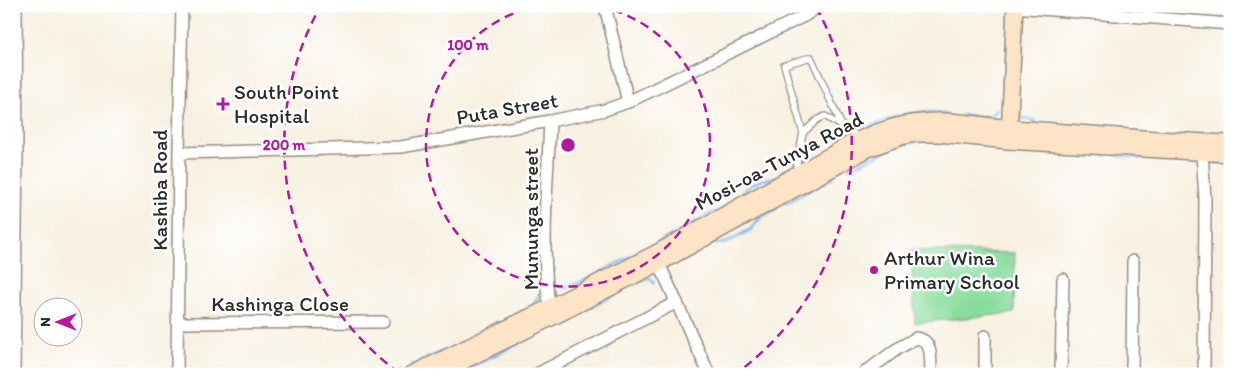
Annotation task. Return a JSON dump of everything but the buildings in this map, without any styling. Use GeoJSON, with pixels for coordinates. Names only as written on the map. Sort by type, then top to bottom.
{"type":"FeatureCollection","features":[{"type":"Feature","properties":{"kind":"main road"},"geometry":{"type":"LineString","coordinates":[[1009,134],[1015,7]]}},
{"type":"Feature","properties":{"kind":"main road","name":"Mosi-oa-Tunya Road"},"geometry":{"type":"LineString","coordinates":[[657,258],[795,175],[862,138],[892,127],[923,121],[939,121],[1009,134],[1202,153],[1230,154]]}},
{"type":"Feature","properties":{"kind":"main road","name":"Mosi-oa-Tunya Road"},"geometry":{"type":"LineString","coordinates":[[437,374],[868,149],[914,134],[1009,134],[1230,143]]}},
{"type":"Feature","properties":{"kind":"main road","name":"Mosi-oa-Tunya Road"},"geometry":{"type":"LineString","coordinates":[[417,373],[553,312]]}},
{"type":"Feature","properties":{"kind":"street"},"geometry":{"type":"LineString","coordinates":[[14,374],[12,152],[16,6]]}},
{"type":"Feature","properties":{"kind":"street","name":"Kashiba Road"},"geometry":{"type":"LineString","coordinates":[[178,374],[178,153],[182,6]]}},
{"type":"Feature","properties":{"kind":"street"},"geometry":{"type":"LineString","coordinates":[[605,6],[628,102]]}},
{"type":"Feature","properties":{"kind":"street","name":"Puta Street"},"geometry":{"type":"LineString","coordinates":[[178,153],[395,147],[605,110],[628,102],[819,6]]}},
{"type":"Feature","properties":{"kind":"street"},"geometry":{"type":"LineString","coordinates":[[1015,7],[1230,24]]}},
{"type":"Feature","properties":{"kind":"street","name":"Mununga street"},"geometry":{"type":"LineString","coordinates":[[550,121],[545,256],[548,292],[553,312]]}},
{"type":"Feature","properties":{"kind":"street"},"geometry":{"type":"LineString","coordinates":[[1202,153],[1205,198],[1204,374]]}},
{"type":"Feature","properties":{"kind":"street"},"geometry":{"type":"LineString","coordinates":[[657,258],[709,374]]}},
{"type":"Feature","properties":{"kind":"street"},"geometry":{"type":"LineString","coordinates":[[1132,374],[1133,261]]}},
{"type":"Feature","properties":{"kind":"street"},"geometry":{"type":"LineString","coordinates":[[1061,374],[1062,279]]}},
{"type":"Feature","properties":{"kind":"street"},"geometry":{"type":"LineString","coordinates":[[537,374],[677,302]]}},
{"type":"Feature","properties":{"kind":"street","name":"Kashinga Close"},"geometry":{"type":"LineString","coordinates":[[178,323],[383,322]]}},
{"type":"Feature","properties":{"kind":"street"},"geometry":{"type":"LineString","coordinates":[[985,336],[985,374]]}},
{"type":"Feature","properties":{"kind":"street"},"geometry":{"type":"LineString","coordinates":[[863,374],[897,349],[916,338],[924,340],[928,345],[931,374]]}},
{"type":"Feature","properties":{"kind":"lane"},"geometry":{"type":"LineString","coordinates":[[795,175],[803,133],[784,65],[811,57],[842,126]]}},
{"type":"Feature","properties":{"kind":"lane"},"geometry":{"type":"LineString","coordinates":[[803,133],[817,120],[825,116],[862,138]]}},
{"type":"Feature","properties":{"kind":"green space"},"geometry":{"type":"Polygon","coordinates":[[[911,250],[1015,253],[1014,313],[915,323],[911,250]]]}},
{"type":"Feature","properties":{"kind":"waterway"},"geometry":{"type":"LineString","coordinates":[[962,115],[990,117],[997,109]]}},
{"type":"Feature","properties":{"kind":"waterway"},"geometry":{"type":"LineString","coordinates":[[1019,110],[1021,117],[1036,122]]}},
{"type":"Feature","properties":{"kind":"waterway"},"geometry":{"type":"LineString","coordinates":[[866,128],[912,113],[931,112],[948,114]]}},
{"type":"Feature","properties":{"kind":"waterway"},"geometry":{"type":"LineString","coordinates":[[901,145],[922,141]]}},
{"type":"Feature","properties":{"kind":"waterway"},"geometry":{"type":"LineString","coordinates":[[849,168],[893,148]]}},
{"type":"Feature","properties":{"kind":"waterway"},"geometry":{"type":"LineString","coordinates":[[1021,149],[1032,151]]}},
{"type":"Feature","properties":{"kind":"waterway"},"geometry":{"type":"LineString","coordinates":[[1042,152],[1057,152]]}},
{"type":"Feature","properties":{"kind":"waterway"},"geometry":{"type":"LineString","coordinates":[[1065,153],[1077,154]]}},
{"type":"Feature","properties":{"kind":"waterway"},"geometry":{"type":"LineString","coordinates":[[1088,154],[1107,155]]}},
{"type":"Feature","properties":{"kind":"waterway"},"geometry":{"type":"LineString","coordinates":[[1116,156],[1141,158]]}},
{"type":"Feature","properties":{"kind":"waterway"},"geometry":{"type":"LineString","coordinates":[[1151,159],[1161,159]]}},
{"type":"Feature","properties":{"kind":"waterway"},"geometry":{"type":"LineString","coordinates":[[1171,160],[1196,161]]}},
{"type":"Feature","properties":{"kind":"waterway"},"geometry":{"type":"LineString","coordinates":[[1209,162],[1230,163]]}},
{"type":"Feature","properties":{"kind":"waterway"},"geometry":{"type":"LineString","coordinates":[[786,203],[833,177]]}},
{"type":"Feature","properties":{"kind":"waterway"},"geometry":{"type":"LineString","coordinates":[[736,199],[753,184],[775,178]]}},
{"type":"Feature","properties":{"kind":"waterway"},"geometry":{"type":"LineString","coordinates":[[707,245],[726,243],[750,230],[761,217],[777,208]]}},
{"type":"Feature","properties":{"kind":"waterway"},"geometry":{"type":"LineString","coordinates":[[704,217],[715,212]]}},
{"type":"Feature","properties":{"kind":"waterway"},"geometry":{"type":"LineString","coordinates":[[682,229],[697,221]]}},
{"type":"Feature","properties":{"kind":"waterway"},"geometry":{"type":"LineString","coordinates":[[599,273],[674,234]]}},
{"type":"Feature","properties":{"kind":"waterway"},"geometry":{"type":"LineString","coordinates":[[556,286],[567,288],[592,277]]}},
{"type":"Feature","properties":{"kind":"waterway"},"geometry":{"type":"LineString","coordinates":[[640,281],[650,278],[654,283]]}},
{"type":"Feature","properties":{"kind":"waterway"},"geometry":{"type":"LineString","coordinates":[[457,374],[621,291]]}},
{"type":"Feature","properties":{"kind":"waterway"},"geometry":{"type":"LineString","coordinates":[[511,318],[533,306],[540,293]]}},
{"type":"Feature","properties":{"kind":"waterway"},"geometry":{"type":"LineString","coordinates":[[411,366],[443,351]]}},
{"type":"Feature","properties":{"kind":"waterway"},"geometry":{"type":"LineString","coordinates":[[393,374],[398,371]]}},
{"type":"Feature","properties":{"kind":"place","name":"South Point Hospital"},"geometry":{"type":"Point","coordinates":[223,104]}},
{"type":"Feature","properties":{"kind":"place","name":"Arthur Wina Primary School"},"geometry":{"type":"Point","coordinates":[874,270]}}]}
